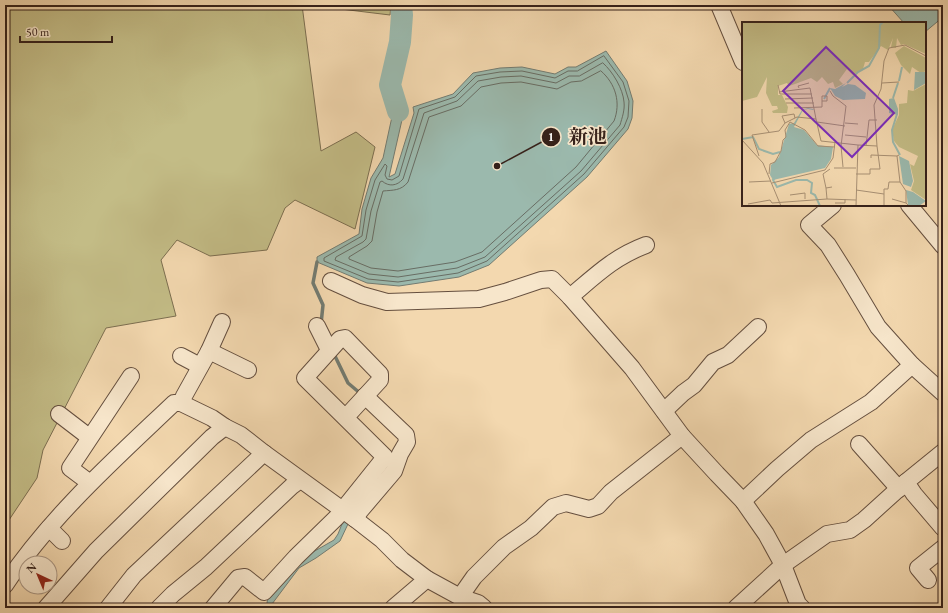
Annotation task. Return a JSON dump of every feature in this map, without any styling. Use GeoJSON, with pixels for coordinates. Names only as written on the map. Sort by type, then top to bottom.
{"type":"FeatureCollection","features":[{"type":"Feature","properties":{"kind":"street"},"geometry":{"type":"LineString","coordinates":[[719,5],[742,60]]}},
{"type":"Feature","properties":{"kind":"street"},"geometry":{"type":"LineString","coordinates":[[832,206],[809,225],[828,245],[878,327],[912,365],[943,393]]}},
{"type":"Feature","properties":{"kind":"street"},"geometry":{"type":"LineString","coordinates":[[910,206],[943,246]]}},
{"type":"Feature","properties":{"kind":"street"},"geometry":{"type":"LineString","coordinates":[[570,297],[606,266],[630,251],[646,245]]}},
{"type":"Feature","properties":{"kind":"street"},"geometry":{"type":"LineString","coordinates":[[331,281],[362,294],[387,302],[479,299],[506,292],[541,280],[552,279],[570,297],[632,368],[682,436],[743,501],[766,534],[783,565],[798,604],[802,608]]}},
{"type":"Feature","properties":{"kind":"street"},"geometry":{"type":"LineString","coordinates":[[181,403],[200,366],[210,351],[222,322]]}},
{"type":"Feature","properties":{"kind":"street"},"geometry":{"type":"LineString","coordinates":[[317,326],[329,350]]}},
{"type":"Feature","properties":{"kind":"street"},"geometry":{"type":"LineString","coordinates":[[664,411],[694,385],[713,362],[728,355],[758,327]]}},
{"type":"Feature","properties":{"kind":"street"},"geometry":{"type":"LineString","coordinates":[[346,417],[380,380],[380,374],[345,338],[340,339],[329,350],[306,378],[385,457],[349,515]]}},
{"type":"Feature","properties":{"kind":"street"},"geometry":{"type":"LineString","coordinates":[[210,351],[248,370]]}},
{"type":"Feature","properties":{"kind":"street"},"geometry":{"type":"LineString","coordinates":[[181,356],[200,366]]}},
{"type":"Feature","properties":{"kind":"street"},"geometry":{"type":"LineString","coordinates":[[743,501],[811,440],[871,402],[912,365]]}},
{"type":"Feature","properties":{"kind":"street"},"geometry":{"type":"LineString","coordinates":[[90,483],[70,468],[89,437],[131,376]]}},
{"type":"Feature","properties":{"kind":"street"},"geometry":{"type":"LineString","coordinates":[[213,608],[238,578],[244,577],[264,592],[296,557],[337,517],[360,511],[394,471],[400,454],[407,442],[406,435],[365,396]]}},
{"type":"Feature","properties":{"kind":"street"},"geometry":{"type":"LineString","coordinates":[[5,585],[49,528],[90,483],[174,403],[181,403],[212,418],[241,435],[382,540],[402,560],[427,579],[460,597],[478,603],[484,608]]}},
{"type":"Feature","properties":{"kind":"street"},"geometry":{"type":"LineString","coordinates":[[59,414],[89,437]]}},
{"type":"Feature","properties":{"kind":"street"},"geometry":{"type":"LineString","coordinates":[[46,608],[96,551],[212,437],[225,427]]}},
{"type":"Feature","properties":{"kind":"street"},"geometry":{"type":"LineString","coordinates":[[460,597],[474,577],[504,547],[530,528],[553,507],[566,503],[589,509],[598,506],[611,492],[682,436]]}},
{"type":"Feature","properties":{"kind":"street"},"geometry":{"type":"LineString","coordinates":[[859,444],[902,486],[914,494],[943,528]]}},
{"type":"Feature","properties":{"kind":"street"},"geometry":{"type":"LineString","coordinates":[[736,608],[783,565],[827,534],[836,531],[850,530],[943,452]]}},
{"type":"Feature","properties":{"kind":"street"},"geometry":{"type":"LineString","coordinates":[[108,608],[134,575],[264,453]]}},
{"type":"Feature","properties":{"kind":"street"},"geometry":{"type":"LineString","coordinates":[[159,608],[173,594],[206,567],[300,480]]}},
{"type":"Feature","properties":{"kind":"street"},"geometry":{"type":"LineString","coordinates":[[49,528],[62,541]]}},
{"type":"Feature","properties":{"kind":"street"},"geometry":{"type":"LineString","coordinates":[[928,580],[918,568],[943,548]]}},
{"type":"Feature","properties":{"kind":"street"},"geometry":{"type":"LineString","coordinates":[[393,608],[427,579]]}},
{"type":"Feature","properties":{"kind":"shaded area"},"geometry":{"type":"Polygon","coordinates":[[[5,5],[302,5],[321,151],[356,132],[375,147],[355,229],[295,200],[285,208],[267,250],[210,256],[177,240],[161,260],[176,316],[106,328],[43,450],[37,478],[5,526],[5,5]]]}},
{"type":"Feature","properties":{"kind":"shaded area"},"geometry":{"type":"Polygon","coordinates":[[[308,5],[391,5],[390,15],[308,5]]]}},
{"type":"Feature","properties":{"kind":"water"},"geometry":{"type":"Polygon","coordinates":[[[888,5],[943,5],[943,17],[926,31],[926,22],[903,22],[888,5]]]}},
{"type":"Feature","properties":{"kind":"water"},"geometry":{"type":"Polygon","coordinates":[[[606,51],[627,81],[633,101],[632,118],[628,129],[587,177],[489,265],[459,277],[399,286],[367,283],[317,262],[317,257],[359,234],[362,209],[371,178],[383,158],[393,112],[404,111],[389,177],[395,174],[414,113],[413,107],[453,94],[473,73],[500,68],[522,67],[555,74],[568,67],[576,67],[606,51]]]}},
{"type":"Feature","properties":{"kind":"water"},"geometry":{"type":"Polygon","coordinates":[[[344,519],[348,524],[340,541],[299,568],[269,608],[265,608],[268,595],[306,556],[334,540],[344,519]]]}},
{"type":"Feature","properties":{"kind":"waterway"},"geometry":{"type":"LineString","coordinates":[[398,111],[390,85],[400,42],[402,15],[401,5]]}},
{"type":"Feature","properties":{"kind":"waterway"},"geometry":{"type":"LineString","coordinates":[[317,262],[313,283],[323,305],[321,324]]}},
{"type":"Feature","properties":{"kind":"waterway"},"geometry":{"type":"LineString","coordinates":[[334,354],[348,383],[361,394]]}},
{"type":"Feature","properties":{"kind":"place","name":"新池"},"geometry":{"type":"Point","coordinates":[497,166]}}]}
